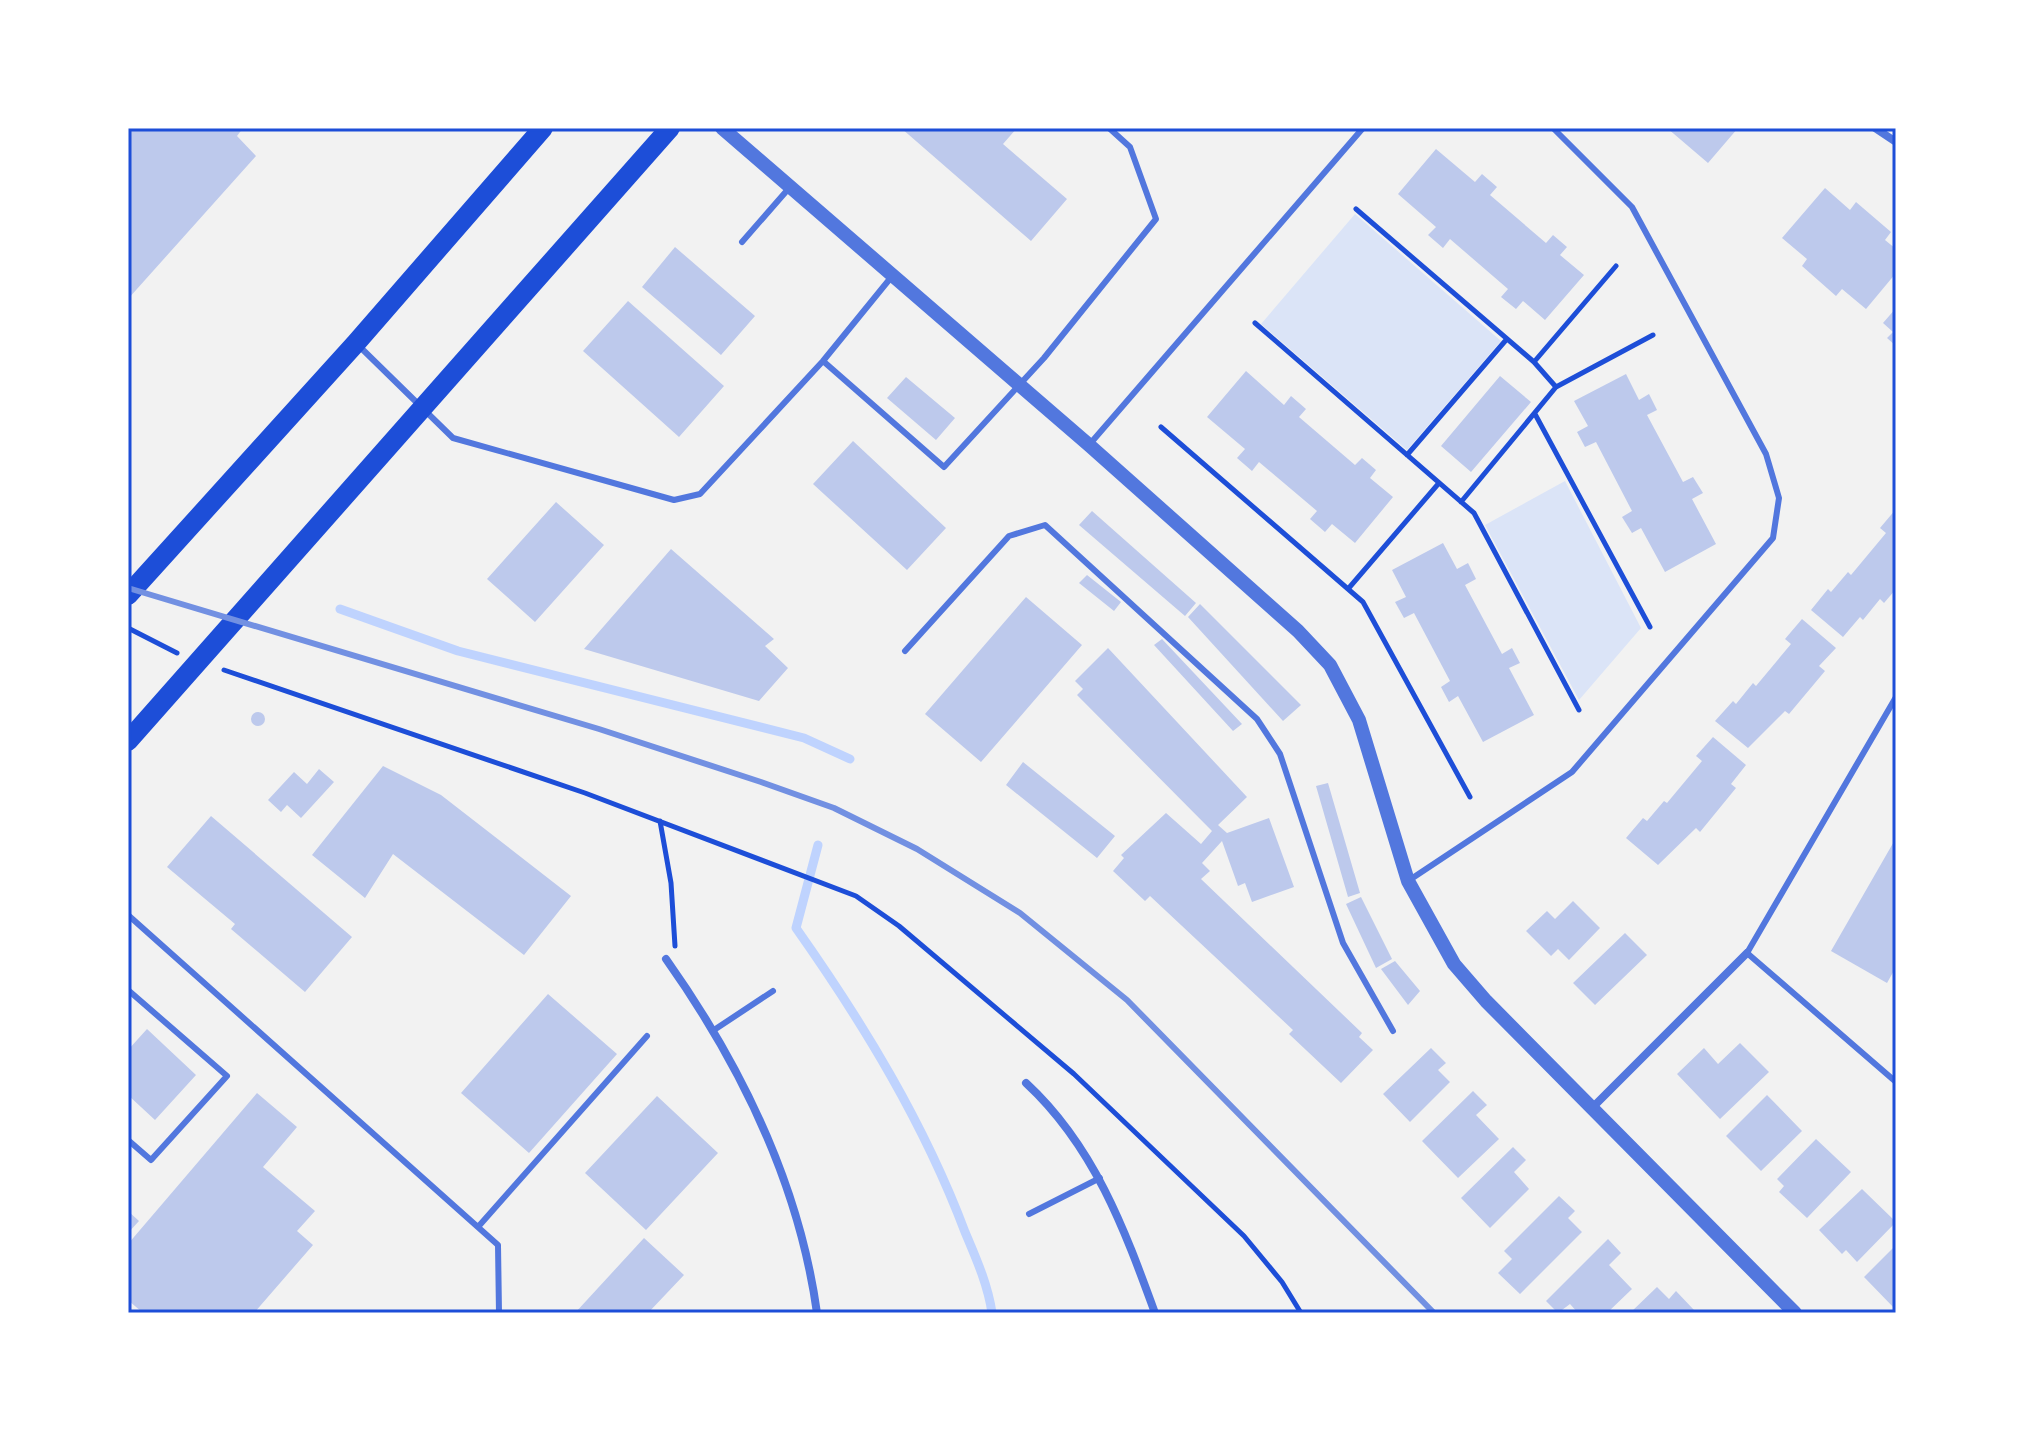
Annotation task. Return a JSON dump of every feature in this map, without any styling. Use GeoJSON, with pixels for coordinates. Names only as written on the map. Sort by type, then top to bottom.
{"type":"FeatureCollection","features":[{"type":"Feature","properties":{"kind":"main road"},"geometry":{"type":"LineString","coordinates":[[128,595],[356,343],[543,128]]}},
{"type":"Feature","properties":{"kind":"main road"},"geometry":{"type":"LineString","coordinates":[[128,741],[670,128]]}},
{"type":"Feature","properties":{"kind":"street"},"geometry":{"type":"LineString","coordinates":[[722,128],[1089,445],[1298,631],[1330,665],[1359,720],[1408,881],[1454,964],[1795,1313]]}},
{"type":"Feature","properties":{"kind":"street"},"geometry":{"type":"LineString","coordinates":[[1875,128],[1896,142]]}},
{"type":"Feature","properties":{"kind":"street"},"geometry":{"type":"LineString","coordinates":[[1592,1108],[1747,953]]}},
{"type":"Feature","properties":{"kind":"street"},"geometry":{"type":"LineString","coordinates":[[666,959],[714,1030],[748,1093],[774,1153],[804,1248],[817,1313]]}},
{"type":"Feature","properties":{"kind":"street"},"geometry":{"type":"LineString","coordinates":[[1026,1083],[1067,1124],[1100,1178],[1155,1313]]}},
{"type":"Feature","properties":{"kind":"lane"},"geometry":{"type":"LineString","coordinates":[[823,361],[944,467],[1021,385],[1156,219],[1130,147],[1109,128]]}},
{"type":"Feature","properties":{"kind":"lane"},"geometry":{"type":"LineString","coordinates":[[1089,445],[1363,128]]}},
{"type":"Feature","properties":{"kind":"lane"},"geometry":{"type":"LineString","coordinates":[[1408,881],[1572,772],[1773,538],[1779,498],[1766,454],[1632,207],[1553,128]]}},
{"type":"Feature","properties":{"kind":"lane"},"geometry":{"type":"LineString","coordinates":[[742,242],[790,187]]}},
{"type":"Feature","properties":{"kind":"lane"},"geometry":{"type":"LineString","coordinates":[[356,343],[453,438],[674,500],[700,494],[823,361],[893,275]]}},
{"type":"Feature","properties":{"kind":"lane"},"geometry":{"type":"LineString","coordinates":[[905,651],[1009,536],[1045,525],[1257,719],[1280,754],[1343,943],[1393,1031]]}},
{"type":"Feature","properties":{"kind":"lane"},"geometry":{"type":"LineString","coordinates":[[1896,697],[1747,953],[1896,1082]]}},
{"type":"Feature","properties":{"kind":"lane"},"geometry":{"type":"LineString","coordinates":[[128,915],[498,1245],[499,1313]]}},
{"type":"Feature","properties":{"kind":"lane"},"geometry":{"type":"LineString","coordinates":[[128,990],[227,1076],[151,1160],[128,1140]]}},
{"type":"Feature","properties":{"kind":"lane"},"geometry":{"type":"LineString","coordinates":[[714,1030],[773,991]]}},
{"type":"Feature","properties":{"kind":"lane"},"geometry":{"type":"LineString","coordinates":[[478,1227],[647,1036]]}},
{"type":"Feature","properties":{"kind":"lane"},"geometry":{"type":"LineString","coordinates":[[1029,1214],[1100,1178]]}},
{"type":"Feature","properties":{"kind":"path"},"geometry":{"type":"LineString","coordinates":[[1356,209],[1534,362],[1556,387]]}},
{"type":"Feature","properties":{"kind":"path"},"geometry":{"type":"LineString","coordinates":[[1534,362],[1616,266]]}},
{"type":"Feature","properties":{"kind":"path"},"geometry":{"type":"LineString","coordinates":[[1255,323],[1474,513],[1579,710]]}},
{"type":"Feature","properties":{"kind":"path"},"geometry":{"type":"LineString","coordinates":[[1461,502],[1556,387],[1653,335]]}},
{"type":"Feature","properties":{"kind":"path"},"geometry":{"type":"LineString","coordinates":[[1407,455],[1506,340]]}},
{"type":"Feature","properties":{"kind":"path"},"geometry":{"type":"LineString","coordinates":[[1535,414],[1650,627]]}},
{"type":"Feature","properties":{"kind":"path"},"geometry":{"type":"LineString","coordinates":[[1161,427],[1363,602],[1470,797]]}},
{"type":"Feature","properties":{"kind":"path"},"geometry":{"type":"LineString","coordinates":[[1348,589],[1439,483]]}},
{"type":"Feature","properties":{"kind":"path"},"geometry":{"type":"LineString","coordinates":[[128,628],[196,663],[228,671],[660,820],[835,885],[899,926],[1074,1074],[1244,1236],[1282,1282],[1301,1313]]}},
{"type":"Feature","properties":{"kind":"path"},"geometry":{"type":"LineString","coordinates":[[660,820],[671,883],[673,970]]}},
{"type":"Feature","properties":{"kind":"shaded area"},"geometry":{"type":"Polygon","coordinates":[[[1355,214],[1501,341],[1407,450],[1261,324],[1355,214]]]}},
{"type":"Feature","properties":{"kind":"shaded area"},"geometry":{"type":"Polygon","coordinates":[[[1565,481],[1641,628],[1579,700],[1485,525],[1565,481]]]}},
{"type":"Feature","properties":{"kind":"building"},"geometry":{"type":"Polygon","coordinates":[[[128,128],[243,128],[237,136],[256,156],[128,299],[128,128]]]}},
{"type":"Feature","properties":{"kind":"building"},"geometry":{"type":"Polygon","coordinates":[[[901,128],[1017,128],[1003,144],[1067,199],[1031,241],[901,128]]]}},
{"type":"Feature","properties":{"kind":"building"},"geometry":{"type":"Polygon","coordinates":[[[1667,128],[1738,128],[1708,163],[1667,128]]]}},
{"type":"Feature","properties":{"kind":"building"},"geometry":{"type":"Polygon","coordinates":[[[1436,149],[1475,182],[1482,174],[1497,187],[1490,195],[1546,243],[1553,235],[1567,247],[1560,255],[1584,275],[1545,320],[1523,301],[1516,309],[1501,297],[1508,289],[1450,239],[1443,248],[1428,235],[1436,227],[1398,194],[1436,149]]]}},
{"type":"Feature","properties":{"kind":"building"},"geometry":{"type":"Polygon","coordinates":[[[1825,188],[1850,210],[1856,202],[1891,232],[1885,240],[1896,249],[1896,273],[1866,309],[1842,289],[1836,296],[1802,266],[1807,259],[1782,238],[1825,188]]]}},
{"type":"Feature","properties":{"kind":"building"},"geometry":{"type":"Polygon","coordinates":[[[675,247],[755,316],[721,355],[642,287],[675,247]]]}},
{"type":"Feature","properties":{"kind":"building"},"geometry":{"type":"Polygon","coordinates":[[[628,301],[724,386],[679,437],[583,351],[628,301]]]}},
{"type":"Feature","properties":{"kind":"building"},"geometry":{"type":"Polygon","coordinates":[[[1896,308],[1896,346],[1887,338],[1893,332],[1883,323],[1896,308]]]}},
{"type":"Feature","properties":{"kind":"building"},"geometry":{"type":"Polygon","coordinates":[[[1246,371],[1284,405],[1291,396],[1306,409],[1299,417],[1355,465],[1362,458],[1376,470],[1370,478],[1393,497],[1355,543],[1332,524],[1325,532],[1310,519],[1317,511],[1259,462],[1252,471],[1237,458],[1245,449],[1207,417],[1246,371]]]}},
{"type":"Feature","properties":{"kind":"building"},"geometry":{"type":"Polygon","coordinates":[[[1626,374],[1639,400],[1649,394],[1657,410],[1647,415],[1683,482],[1693,477],[1703,493],[1692,499],[1716,544],[1665,572],[1641,528],[1632,533],[1622,517],[1632,511],[1596,442],[1585,447],[1577,432],[1588,426],[1574,401],[1626,374]]]}},
{"type":"Feature","properties":{"kind":"building"},"geometry":{"type":"Polygon","coordinates":[[[1500,376],[1531,402],[1471,472],[1441,446],[1500,376]]]}},
{"type":"Feature","properties":{"kind":"building"},"geometry":{"type":"Polygon","coordinates":[[[906,377],[955,418],[936,440],[887,398],[906,377]]]}},
{"type":"Feature","properties":{"kind":"building"},"geometry":{"type":"Polygon","coordinates":[[[853,441],[946,528],[907,570],[813,484],[853,441]]]}},
{"type":"Feature","properties":{"kind":"building"},"geometry":{"type":"Polygon","coordinates":[[[556,502],[604,545],[535,622],[487,579],[556,502]]]}},
{"type":"Feature","properties":{"kind":"building"},"geometry":{"type":"Polygon","coordinates":[[[1896,509],[1896,589],[1884,603],[1880,599],[1863,620],[1860,617],[1843,637],[1811,610],[1828,589],[1831,592],[1848,572],[1851,575],[1886,533],[1880,528],[1896,509]]]}},
{"type":"Feature","properties":{"kind":"building"},"geometry":{"type":"Polygon","coordinates":[[[1092,511],[1196,603],[1185,616],[1079,525],[1092,511]]]}},
{"type":"Feature","properties":{"kind":"building"},"geometry":{"type":"Polygon","coordinates":[[[1443,543],[1457,569],[1468,563],[1476,579],[1465,585],[1502,654],[1512,648],[1520,663],[1509,668],[1534,715],[1483,742],[1458,696],[1449,702],[1441,687],[1450,681],[1414,613],[1404,618],[1395,602],[1406,597],[1392,570],[1443,543]]]}},
{"type":"Feature","properties":{"kind":"building"},"geometry":{"type":"Polygon","coordinates":[[[671,549],[774,639],[765,646],[788,668],[759,701],[584,649],[671,549]]]}},
{"type":"Feature","properties":{"kind":"building"},"geometry":{"type":"Polygon","coordinates":[[[1087,575],[1121,602],[1114,611],[1079,583],[1087,575]]]}},
{"type":"Feature","properties":{"kind":"building"},"geometry":{"type":"Polygon","coordinates":[[[1026,597],[1082,645],[981,762],[925,714],[1026,597]]]}},
{"type":"Feature","properties":{"kind":"building"},"geometry":{"type":"Polygon","coordinates":[[[1200,604],[1301,705],[1283,721],[1188,617],[1200,604]]]}},
{"type":"Feature","properties":{"kind":"building"},"geometry":{"type":"Polygon","coordinates":[[[1802,619],[1836,648],[1819,666],[1825,671],[1789,714],[1785,711],[1748,748],[1715,721],[1733,701],[1736,704],[1753,683],[1756,686],[1791,644],[1785,639],[1802,619]]]}},
{"type":"Feature","properties":{"kind":"building"},"geometry":{"type":"Polygon","coordinates":[[[1162,639],[1242,724],[1233,731],[1154,645],[1162,639]]]}},
{"type":"Feature","properties":{"kind":"building"},"geometry":{"type":"Polygon","coordinates":[[[1108,648],[1247,797],[1218,825],[1227,833],[1269,818],[1294,887],[1252,902],[1245,883],[1238,886],[1222,841],[1202,863],[1210,871],[1201,879],[1362,1033],[1359,1037],[1373,1050],[1341,1083],[1289,1034],[1293,1030],[1150,896],[1145,901],[1113,871],[1124,858],[1121,855],[1166,813],[1201,844],[1212,831],[1077,695],[1083,689],[1075,681],[1108,648]]]}},
{"type":"Feature","properties":{"kind":"building"},"geometry":{"type":"Polygon","coordinates":[[[258,712],[265,719],[258,726],[251,719],[258,712]]]}},
{"type":"Feature","properties":{"kind":"building"},"geometry":{"type":"Polygon","coordinates":[[[1713,737],[1746,765],[1731,784],[1736,788],[1700,832],[1696,828],[1658,865],[1626,838],[1643,818],[1647,821],[1664,801],[1667,803],[1702,761],[1696,756],[1713,737]]]}},
{"type":"Feature","properties":{"kind":"building"},"geometry":{"type":"Polygon","coordinates":[[[1023,762],[1115,836],[1097,858],[1006,785],[1023,762]]]}},
{"type":"Feature","properties":{"kind":"building"},"geometry":{"type":"Polygon","coordinates":[[[383,766],[441,795],[571,896],[524,955],[393,854],[365,898],[312,855],[383,766]]]}},
{"type":"Feature","properties":{"kind":"building"},"geometry":{"type":"Polygon","coordinates":[[[319,769],[334,782],[301,818],[287,805],[281,812],[268,800],[294,772],[307,784],[319,769]]]}},
{"type":"Feature","properties":{"kind":"building"},"geometry":{"type":"Polygon","coordinates":[[[1328,783],[1360,893],[1348,897],[1316,786],[1328,783]]]}},
{"type":"Feature","properties":{"kind":"building"},"geometry":{"type":"Polygon","coordinates":[[[211,816],[352,937],[305,992],[231,929],[235,924],[167,867],[211,816]]]}},
{"type":"Feature","properties":{"kind":"building"},"geometry":{"type":"Polygon","coordinates":[[[1896,838],[1896,967],[1887,983],[1831,951],[1896,838]]]}},
{"type":"Feature","properties":{"kind":"building"},"geometry":{"type":"Polygon","coordinates":[[[1361,897],[1392,959],[1376,968],[1346,904],[1361,897]]]}},
{"type":"Feature","properties":{"kind":"building"},"geometry":{"type":"Polygon","coordinates":[[[1573,901],[1600,928],[1569,960],[1558,949],[1551,956],[1526,931],[1547,911],[1555,919],[1573,901]]]}},
{"type":"Feature","properties":{"kind":"building"},"geometry":{"type":"Polygon","coordinates":[[[1625,933],[1647,955],[1595,1005],[1573,983],[1625,933]]]}},
{"type":"Feature","properties":{"kind":"building"},"geometry":{"type":"Polygon","coordinates":[[[1395,961],[1420,991],[1408,1005],[1381,969],[1395,961]]]}},
{"type":"Feature","properties":{"kind":"building"},"geometry":{"type":"Polygon","coordinates":[[[548,994],[617,1054],[529,1153],[461,1093],[548,994]]]}},
{"type":"Feature","properties":{"kind":"building"},"geometry":{"type":"Polygon","coordinates":[[[147,1029],[196,1075],[155,1120],[128,1095],[128,1050],[147,1029]]]}},
{"type":"Feature","properties":{"kind":"building"},"geometry":{"type":"Polygon","coordinates":[[[1740,1043],[1769,1072],[1720,1119],[1677,1074],[1704,1048],[1718,1064],[1740,1043]]]}},
{"type":"Feature","properties":{"kind":"building"},"geometry":{"type":"Polygon","coordinates":[[[1431,1048],[1446,1063],[1438,1070],[1450,1082],[1410,1122],[1383,1094],[1431,1048]]]}},
{"type":"Feature","properties":{"kind":"building"},"geometry":{"type":"Polygon","coordinates":[[[1473,1091],[1487,1105],[1476,1115],[1499,1139],[1458,1178],[1422,1141],[1473,1091]]]}},
{"type":"Feature","properties":{"kind":"building"},"geometry":{"type":"Polygon","coordinates":[[[257,1093],[297,1127],[263,1167],[315,1211],[297,1231],[313,1245],[254,1313],[143,1313],[128,1300],[128,1244],[257,1093]]]}},
{"type":"Feature","properties":{"kind":"building"},"geometry":{"type":"Polygon","coordinates":[[[1767,1095],[1802,1131],[1761,1171],[1726,1136],[1767,1095]]]}},
{"type":"Feature","properties":{"kind":"building"},"geometry":{"type":"Polygon","coordinates":[[[657,1096],[718,1153],[646,1230],[585,1173],[657,1096]]]}},
{"type":"Feature","properties":{"kind":"building"},"geometry":{"type":"Polygon","coordinates":[[[1816,1139],[1851,1172],[1807,1218],[1779,1192],[1784,1186],[1777,1179],[1816,1139]]]}},
{"type":"Feature","properties":{"kind":"building"},"geometry":{"type":"Polygon","coordinates":[[[1513,1147],[1526,1160],[1514,1172],[1529,1189],[1490,1228],[1461,1198],[1513,1147]]]}},
{"type":"Feature","properties":{"kind":"building"},"geometry":{"type":"Polygon","coordinates":[[[1862,1189],[1896,1222],[1857,1262],[1846,1250],[1842,1254],[1819,1230],[1862,1189]]]}},
{"type":"Feature","properties":{"kind":"building"},"geometry":{"type":"Polygon","coordinates":[[[1559,1196],[1575,1211],[1568,1218],[1582,1232],[1520,1294],[1498,1273],[1512,1259],[1504,1251],[1559,1196]]]}},
{"type":"Feature","properties":{"kind":"building"},"geometry":{"type":"Polygon","coordinates":[[[128,1211],[139,1221],[128,1233],[128,1211]]]}},
{"type":"Feature","properties":{"kind":"building"},"geometry":{"type":"Polygon","coordinates":[[[644,1238],[684,1275],[648,1313],[575,1313],[644,1238]]]}},
{"type":"Feature","properties":{"kind":"building"},"geometry":{"type":"Polygon","coordinates":[[[1608,1239],[1621,1253],[1609,1265],[1632,1289],[1607,1313],[1578,1313],[1570,1304],[1558,1313],[1546,1301],[1608,1239]]]}},
{"type":"Feature","properties":{"kind":"building"},"geometry":{"type":"Polygon","coordinates":[[[1896,1245],[1896,1310],[1864,1277],[1896,1245]]]}},
{"type":"Feature","properties":{"kind":"building"},"geometry":{"type":"Polygon","coordinates":[[[1657,1287],[1669,1299],[1676,1291],[1694,1310],[1691,1313],[1630,1313],[1657,1287]]]}},
{"type":"Feature","properties":{"kind":"waterway"},"geometry":{"type":"LineString","coordinates":[[340,609],[458,651],[804,738],[850,759]]}},
{"type":"Feature","properties":{"kind":"waterway"},"geometry":{"type":"LineString","coordinates":[[818,845],[796,928],[868,1037],[931,1152],[985,1282],[992,1313]]}},
{"type":"Feature","properties":{"kind":"railway"},"geometry":{"type":"LineString","coordinates":[[128,588],[599,729],[761,782],[834,808],[917,849],[1020,913],[1127,1000],[1434,1313]]}}]}
